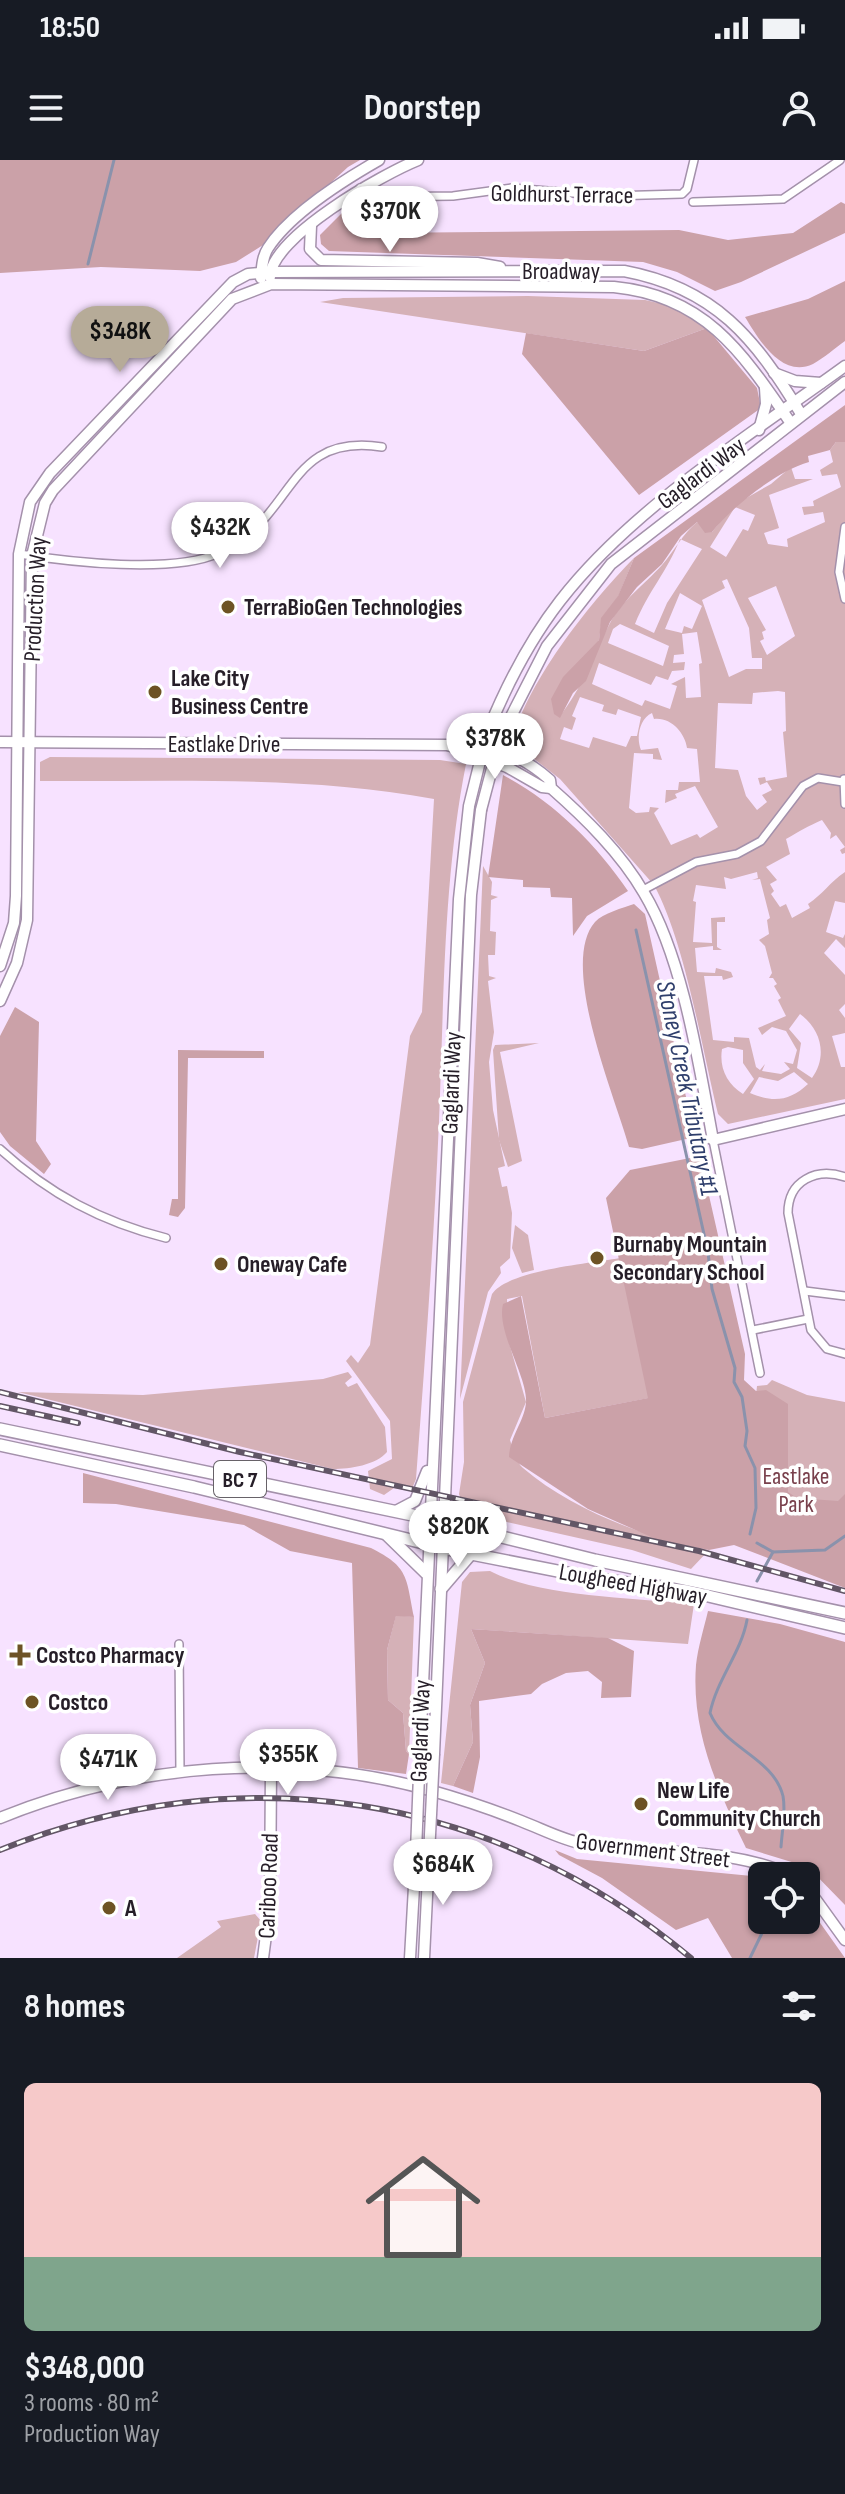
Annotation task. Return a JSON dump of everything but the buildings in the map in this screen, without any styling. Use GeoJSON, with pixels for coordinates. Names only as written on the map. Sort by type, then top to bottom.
{"type":"FeatureCollection","features":[{"type":"Feature","properties":{"kind":"main road","name":"Lougheed Highway"},"geometry":{"type":"LineString","coordinates":[[0,1429],[396,1511],[688,1586],[845,1613]]}},
{"type":"Feature","properties":{"kind":"main road","name":"Lougheed Highway"},"geometry":{"type":"LineString","coordinates":[[0,1445],[471,1554],[598,1579],[688,1586]]}},
{"type":"Feature","properties":{"kind":"main road"},"geometry":{"type":"LineString","coordinates":[[387,1534],[426,1573]]}},
{"type":"Feature","properties":{"kind":"main road"},"geometry":{"type":"LineString","coordinates":[[441,1589],[471,1554]]}},
{"type":"Feature","properties":{"kind":"main road","name":"Lougheed Highway"},"geometry":{"type":"LineString","coordinates":[[728,1594],[845,1628]]}},
{"type":"Feature","properties":{"kind":"street"},"geometry":{"type":"LineString","coordinates":[[266,285],[265,252],[276,239],[334,188],[379,160]]}},
{"type":"Feature","properties":{"kind":"street"},"geometry":{"type":"LineString","coordinates":[[266,272],[311,226],[360,188],[418,160]]}},
{"type":"Feature","properties":{"kind":"street","name":"Goldhurst Terrace"},"geometry":{"type":"LineString","coordinates":[[360,188],[375,197],[453,196],[512,188],[609,196],[682,194],[687,189],[694,160]]}},
{"type":"Feature","properties":{"kind":"street"},"geometry":{"type":"LineString","coordinates":[[693,202],[783,199],[840,160]]}},
{"type":"Feature","properties":{"kind":"street"},"geometry":{"type":"LineString","coordinates":[[311,226],[310,249],[321,260],[477,263],[509,270]]}},
{"type":"Feature","properties":{"kind":"street","name":"Broadway"},"geometry":{"type":"LineString","coordinates":[[266,272],[624,271],[684,287],[721,311],[801,414]]}},
{"type":"Feature","properties":{"kind":"street","name":"Production Way"},"geometry":{"type":"LineString","coordinates":[[0,966],[14,923],[19,554],[30,502],[50,473],[215,297],[233,282],[266,272]]}},
{"type":"Feature","properties":{"kind":"street","name":"Broadway"},"geometry":{"type":"LineString","coordinates":[[266,285],[614,287],[651,293],[681,303],[711,323],[765,386],[790,422]]}},
{"type":"Feature","properties":{"kind":"street","name":"Production Way"},"geometry":{"type":"LineString","coordinates":[[0,1001],[17,963],[27,920],[32,556],[45,503],[53,490],[232,299],[266,285]]}},
{"type":"Feature","properties":{"kind":"street","name":"Gaglardi Way"},"geometry":{"type":"LineString","coordinates":[[410,1958],[459,899],[469,806],[487,733],[526,653],[580,577],[648,512],[845,366]]}},
{"type":"Feature","properties":{"kind":"street"},"geometry":{"type":"LineString","coordinates":[[772,373],[795,381],[821,383]]}},
{"type":"Feature","properties":{"kind":"street","name":"Gaglardi Way"},"geometry":{"type":"LineString","coordinates":[[424,1958],[471,895],[481,810],[500,738],[547,646],[611,564],[845,382]]}},
{"type":"Feature","properties":{"kind":"street"},"geometry":{"type":"LineString","coordinates":[[759,430],[766,404],[765,386]]}},
{"type":"Feature","properties":{"kind":"street"},"geometry":{"type":"LineString","coordinates":[[19,554],[164,564],[200,560],[241,543],[256,531],[320,453],[339,446],[382,447]]}},
{"type":"Feature","properties":{"kind":"street"},"geometry":{"type":"LineString","coordinates":[[845,527],[839,573],[845,599]]}},
{"type":"Feature","properties":{"kind":"street","name":"Eastlake Drive"},"geometry":{"type":"LineString","coordinates":[[0,742],[448,745],[551,788],[621,859],[643,890],[675,967],[760,1373]]}},
{"type":"Feature","properties":{"kind":"street"},"geometry":{"type":"LineString","coordinates":[[643,890],[694,858],[720,861],[761,841],[777,830],[789,804],[812,781],[844,780],[845,804]]}},
{"type":"Feature","properties":{"kind":"street"},"geometry":{"type":"LineString","coordinates":[[713,1140],[845,1109]]}},
{"type":"Feature","properties":{"kind":"street"},"geometry":{"type":"LineString","coordinates":[[0,1149],[75,1205],[122,1226],[166,1238]]}},
{"type":"Feature","properties":{"kind":"street"},"geometry":{"type":"LineString","coordinates":[[845,1177],[826,1173],[812,1175],[799,1183],[790,1195],[788,1213],[808,1319],[821,1344],[845,1354]]}},
{"type":"Feature","properties":{"kind":"street"},"geometry":{"type":"LineString","coordinates":[[805,1291],[845,1296]]}},
{"type":"Feature","properties":{"kind":"street"},"geometry":{"type":"LineString","coordinates":[[753,1330],[808,1319]]}},
{"type":"Feature","properties":{"kind":"street"},"geometry":{"type":"LineString","coordinates":[[396,1511],[415,1501],[425,1482],[435,1430]]}},
{"type":"Feature","properties":{"kind":"street"},"geometry":{"type":"LineString","coordinates":[[179,1644],[180,1773]]}},
{"type":"Feature","properties":{"kind":"street","name":"Government Street"},"geometry":{"type":"LineString","coordinates":[[0,1818],[72,1793],[180,1773],[271,1769],[344,1774],[426,1789],[583,1844],[724,1858],[748,1864]]}},
{"type":"Feature","properties":{"kind":"street","name":"Cariboo Road"},"geometry":{"type":"LineString","coordinates":[[264,1957],[270,1905],[271,1769]]}},
{"type":"Feature","properties":{"kind":"street"},"geometry":{"type":"LineString","coordinates":[[820,1905],[845,1940]]}},
{"type":"Feature","properties":{"kind":"green space"},"geometry":{"type":"Polygon","coordinates":[[[528,296],[645,300],[676,307],[707,328],[644,351],[320,302],[343,298],[528,296]]]}},
{"type":"Feature","properties":{"kind":"green space"},"geometry":{"type":"Polygon","coordinates":[[[836,442],[845,442],[845,847],[836,835],[830,839],[831,833],[822,820],[786,839],[790,854],[766,867],[777,880],[770,884],[774,891],[771,894],[780,907],[786,904],[792,918],[810,908],[808,904],[845,872],[845,903],[835,901],[826,932],[843,938],[845,934],[845,948],[836,939],[824,953],[845,975],[845,1004],[839,1010],[845,1018],[845,1033],[832,1036],[841,1067],[845,1067],[845,1099],[728,1124],[718,1114],[684,965],[654,885],[560,779],[533,758],[509,749],[529,698],[560,647],[634,558],[618,597],[602,618],[599,640],[559,717],[580,684],[614,616],[678,544],[635,624],[654,633],[667,603],[702,549],[681,540],[697,522],[712,532],[734,505],[771,484],[791,467],[795,479],[813,479],[769,495],[779,528],[764,533],[768,544],[788,547],[787,539],[825,522],[823,512],[804,515],[802,507],[814,506],[813,501],[841,487],[837,474],[822,476],[820,470],[833,462],[830,450],[836,442]],[[735,507],[710,547],[726,557],[743,529],[748,531],[755,515],[735,507]],[[727,579],[722,581],[725,588],[702,600],[729,677],[746,669],[762,669],[762,658],[752,658],[749,628],[727,579]],[[776,586],[748,598],[766,630],[762,632],[764,639],[760,641],[767,655],[795,636],[776,586]],[[680,593],[665,629],[682,633],[684,626],[692,629],[702,606],[680,593]],[[620,624],[613,629],[608,643],[663,666],[669,646],[620,624]],[[697,632],[682,634],[684,654],[674,655],[673,663],[685,662],[684,670],[672,671],[668,680],[656,676],[651,685],[599,663],[592,684],[642,706],[645,700],[670,709],[677,686],[671,684],[685,677],[686,698],[701,697],[699,664],[702,663],[697,632]],[[785,692],[753,693],[752,704],[718,703],[715,768],[738,770],[746,796],[757,810],[767,802],[762,795],[772,790],[767,782],[760,785],[758,778],[765,777],[766,781],[787,777],[783,732],[786,731],[785,692]],[[580,697],[572,716],[576,718],[572,730],[564,727],[560,739],[589,748],[593,737],[626,747],[631,736],[637,736],[641,717],[618,709],[616,715],[602,711],[604,705],[580,697]],[[652,713],[641,724],[641,750],[658,748],[662,760],[653,759],[653,754],[634,753],[629,808],[636,813],[649,812],[650,807],[659,808],[654,813],[671,845],[697,834],[700,838],[718,827],[695,786],[675,794],[677,798],[665,803],[666,790],[678,790],[679,782],[700,782],[697,749],[687,748],[676,727],[654,719],[652,713]],[[757,872],[731,879],[724,877],[726,889],[696,885],[693,901],[696,902],[693,942],[712,943],[711,918],[725,917],[725,922],[717,922],[717,947],[722,950],[713,950],[713,946],[695,948],[697,972],[715,973],[716,968],[731,972],[733,977],[723,980],[722,976],[704,976],[713,1040],[734,1042],[734,1037],[749,1038],[756,1067],[760,1070],[765,1064],[762,1071],[781,1074],[790,1069],[784,1062],[793,1064],[797,1050],[786,1031],[772,1027],[762,1035],[758,1028],[786,1016],[774,986],[777,984],[769,978],[772,973],[765,946],[759,940],[769,934],[767,920],[770,918],[760,879],[752,880],[758,878],[757,872]],[[800,1014],[789,1029],[801,1043],[797,1068],[812,1078],[821,1052],[813,1027],[800,1014]],[[722,1049],[722,1063],[729,1080],[743,1094],[754,1079],[743,1063],[743,1050],[722,1049]],[[794,1072],[778,1081],[759,1077],[750,1093],[781,1099],[795,1094],[808,1084],[794,1072]]]}},
{"type":"Feature","properties":{"kind":"green space"},"geometry":{"type":"Polygon","coordinates":[[[50,757],[440,760],[466,764],[449,897],[432,1255],[416,1479],[411,1491],[394,1488],[384,1495],[370,1489],[368,1471],[392,1459],[390,1421],[346,1361],[351,1355],[358,1363],[370,1345],[410,1036],[422,1012],[434,799],[385,791],[287,783],[40,781],[40,762],[50,757]]]}},
{"type":"Feature","properties":{"kind":"green space"},"geometry":{"type":"Polygon","coordinates":[[[483,866],[492,882],[491,895],[498,897],[491,900],[490,931],[496,932],[495,955],[488,955],[489,976],[496,978],[488,981],[494,1032],[489,1062],[493,1110],[505,1166],[498,1168],[502,1187],[507,1186],[512,1213],[510,1258],[500,1267],[501,1273],[488,1292],[460,1399],[483,866]]]}},
{"type":"Feature","properties":{"kind":"green space"},"geometry":{"type":"Polygon","coordinates":[[[539,1043],[500,1052],[522,1161],[508,1167],[499,1140],[493,1050],[495,1045],[539,1043]]]}},
{"type":"Feature","properties":{"kind":"green space"},"geometry":{"type":"Polygon","coordinates":[[[515,1225],[528,1235],[534,1270],[522,1273],[512,1248],[515,1225]]]}},
{"type":"Feature","properties":{"kind":"green space"},"geometry":{"type":"Polygon","coordinates":[[[620,1258],[649,1398],[545,1418],[522,1296],[507,1299],[508,1339],[526,1402],[510,1440],[521,1465],[564,1497],[635,1530],[709,1550],[691,1569],[632,1550],[471,1514],[464,1509],[459,1494],[464,1462],[463,1402],[492,1294],[501,1286],[531,1274],[620,1258]]]}},
{"type":"Feature","properties":{"kind":"green space"},"geometry":{"type":"Polygon","coordinates":[[[348,1372],[352,1377],[345,1383],[348,1387],[357,1383],[385,1427],[387,1452],[370,1463],[340,1469],[18,1392],[143,1395],[323,1379],[348,1372]]]}},
{"type":"Feature","properties":{"kind":"green space","name":"Eastlake Park"},"geometry":{"type":"Polygon","coordinates":[[[772,1380],[807,1395],[845,1402],[845,1561],[741,1540],[757,1386],[767,1385],[772,1380]]]}},
{"type":"Feature","properties":{"kind":"green space"},"geometry":{"type":"Polygon","coordinates":[[[490,1571],[510,1580],[561,1591],[694,1604],[688,1644],[471,1629],[485,1663],[470,1705],[473,1742],[453,1786],[441,1783],[462,1582],[470,1572],[490,1571]]]}},
{"type":"Feature","properties":{"kind":"green space"},"geometry":{"type":"Polygon","coordinates":[[[396,1615],[414,1617],[409,1754],[406,1751],[403,1713],[388,1700],[387,1650],[396,1615]]]}},
{"type":"Feature","properties":{"kind":"green space"},"geometry":{"type":"Polygon","coordinates":[[[255,1914],[261,1921],[254,1958],[177,1958],[221,1927],[217,1921],[255,1914]]]}},
{"type":"Feature","properties":{"kind":"shaded area"},"geometry":{"type":"Polygon","coordinates":[[[0,160],[360,160],[348,167],[263,245],[236,262],[200,271],[101,267],[0,273],[0,160]]]}},
{"type":"Feature","properties":{"kind":"shaded area"},"geometry":{"type":"Polygon","coordinates":[[[365,201],[365,218],[374,233],[679,230],[728,240],[793,233],[841,202],[845,204],[845,233],[715,291],[677,272],[643,262],[329,251],[321,244],[320,235],[352,203],[365,201]]]}},
{"type":"Feature","properties":{"kind":"shaded area"},"geometry":{"type":"Polygon","coordinates":[[[845,281],[845,341],[813,364],[801,367],[781,361],[764,345],[745,317],[808,299],[845,281]]]}},
{"type":"Feature","properties":{"kind":"shaded area"},"geometry":{"type":"Polygon","coordinates":[[[707,328],[757,388],[761,408],[639,495],[522,354],[526,333],[644,351],[707,328]]]}},
{"type":"Feature","properties":{"kind":"shaded area"},"geometry":{"type":"Polygon","coordinates":[[[845,405],[845,442],[836,442],[830,450],[808,456],[809,462],[770,481],[743,501],[712,532],[705,533],[697,522],[681,536],[662,564],[637,587],[610,622],[586,681],[573,693],[560,718],[554,714],[551,699],[563,677],[599,640],[601,618],[618,596],[634,558],[845,405]]]}},
{"type":"Feature","properties":{"kind":"shaded area"},"geometry":{"type":"Polygon","coordinates":[[[503,775],[557,811],[588,841],[628,891],[587,916],[573,936],[572,898],[551,897],[550,888],[523,887],[523,880],[488,877],[503,775]]]}},
{"type":"Feature","properties":{"kind":"shaded area"},"geometry":{"type":"Polygon","coordinates":[[[634,904],[645,914],[695,1137],[642,1149],[629,1147],[593,1032],[583,968],[585,942],[595,922],[608,913],[634,904]]]}},
{"type":"Feature","properties":{"kind":"shaded area"},"geometry":{"type":"Polygon","coordinates":[[[15,1007],[39,1022],[36,1141],[51,1164],[44,1174],[10,1146],[0,1132],[0,1036],[15,1007]]]}},
{"type":"Feature","properties":{"kind":"shaded area"},"geometry":{"type":"Polygon","coordinates":[[[178,1050],[264,1051],[264,1058],[188,1058],[185,1208],[178,1217],[169,1215],[172,1199],[178,1199],[178,1050]]]}},
{"type":"Feature","properties":{"kind":"shaded area"},"geometry":{"type":"Polygon","coordinates":[[[700,1156],[745,1354],[744,1380],[756,1391],[766,1390],[788,1404],[788,1492],[797,1498],[838,1501],[845,1494],[845,1588],[734,1545],[709,1550],[658,1540],[588,1509],[509,1457],[526,1403],[522,1380],[504,1328],[503,1304],[521,1296],[545,1418],[648,1398],[606,1198],[630,1170],[700,1156]]]}},
{"type":"Feature","properties":{"kind":"shaded area"},"geometry":{"type":"Polygon","coordinates":[[[83,1473],[371,1548],[393,1561],[407,1583],[414,1617],[396,1616],[387,1650],[388,1700],[403,1713],[406,1751],[409,1754],[406,1774],[358,1768],[352,1563],[290,1551],[244,1525],[116,1504],[83,1503],[83,1473]]]}},
{"type":"Feature","properties":{"kind":"shaded area"},"geometry":{"type":"Polygon","coordinates":[[[708,1611],[780,1624],[845,1642],[845,1905],[820,1879],[820,1862],[792,1862],[746,1848],[717,1782],[702,1737],[696,1690],[700,1644],[708,1611]]]}},
{"type":"Feature","properties":{"kind":"shaded area"},"geometry":{"type":"Polygon","coordinates":[[[471,1629],[608,1638],[634,1651],[631,1697],[601,1698],[602,1682],[588,1671],[566,1673],[542,1684],[531,1694],[479,1701],[480,1757],[473,1793],[453,1786],[473,1742],[470,1705],[485,1663],[471,1629]]]}},
{"type":"Feature","properties":{"kind":"shaded area"},"geometry":{"type":"Polygon","coordinates":[[[555,1850],[577,1859],[748,1876],[748,1934],[820,1934],[820,1923],[845,1958],[732,1958],[708,1918],[676,1930],[602,1878],[555,1850]]]}},
{"type":"Feature","properties":{"kind":"waterway","name":"Stoney Creek Tributary #1"},"geometry":{"type":"LineString","coordinates":[[88,264],[114,160]]}},
{"type":"Feature","properties":{"kind":"waterway","name":"Stoney Creek Tributary #1"},"geometry":{"type":"LineString","coordinates":[[636,930],[708,1252],[712,1289],[735,1368],[734,1382],[742,1397],[747,1431],[745,1446],[755,1468],[756,1508],[750,1534]]}},
{"type":"Feature","properties":{"kind":"waterway"},"geometry":{"type":"LineString","coordinates":[[757,1581],[773,1552],[825,1550],[845,1536]]}},
{"type":"Feature","properties":{"kind":"waterway","name":"Stoney Creek Tributary #1"},"geometry":{"type":"LineString","coordinates":[[757,1543],[773,1552]]}},
{"type":"Feature","properties":{"kind":"waterway"},"geometry":{"type":"LineString","coordinates":[[747,1620],[710,1713],[726,1736],[759,1762],[778,1783],[784,1802],[781,1847]]}},
{"type":"Feature","properties":{"kind":"waterway"},"geometry":{"type":"LineString","coordinates":[[750,1958],[762,1934]]}},
{"type":"Feature","properties":{"kind":"railway"},"geometry":{"type":"LineString","coordinates":[[0,1392],[240,1452],[699,1551],[845,1591]]}},
{"type":"Feature","properties":{"kind":"railway"},"geometry":{"type":"LineString","coordinates":[[0,1406],[78,1423]]}},
{"type":"Feature","properties":{"kind":"railway"},"geometry":{"type":"LineString","coordinates":[[0,1850],[90,1820],[181,1803],[272,1798],[361,1806],[449,1826],[533,1858],[614,1902],[691,1958]]}},
{"type":"Feature","properties":{"kind":"place","name":"TerraBioGen Technologies"},"geometry":{"type":"Point","coordinates":[228,607]}},
{"type":"Feature","properties":{"kind":"place","name":"Lake City Business Centre"},"geometry":{"type":"Point","coordinates":[155,692]}},
{"type":"Feature","properties":{"kind":"place","name":"Burnaby Mountain Secondary School"},"geometry":{"type":"Point","coordinates":[597,1258]}},
{"type":"Feature","properties":{"kind":"place","name":"Oneway Cafe"},"geometry":{"type":"Point","coordinates":[221,1264]}},
{"type":"Feature","properties":{"kind":"place","name":"Costco Pharmacy"},"geometry":{"type":"Point","coordinates":[20,1655]}},
{"type":"Feature","properties":{"kind":"place","name":"Costco"},"geometry":{"type":"Point","coordinates":[32,1702]}},
{"type":"Feature","properties":{"kind":"place","name":"New Life Community Church"},"geometry":{"type":"Point","coordinates":[641,1804]}},
{"type":"Feature","properties":{"kind":"place","name":"A"},"geometry":{"type":"Point","coordinates":[109,1908]}}]}
